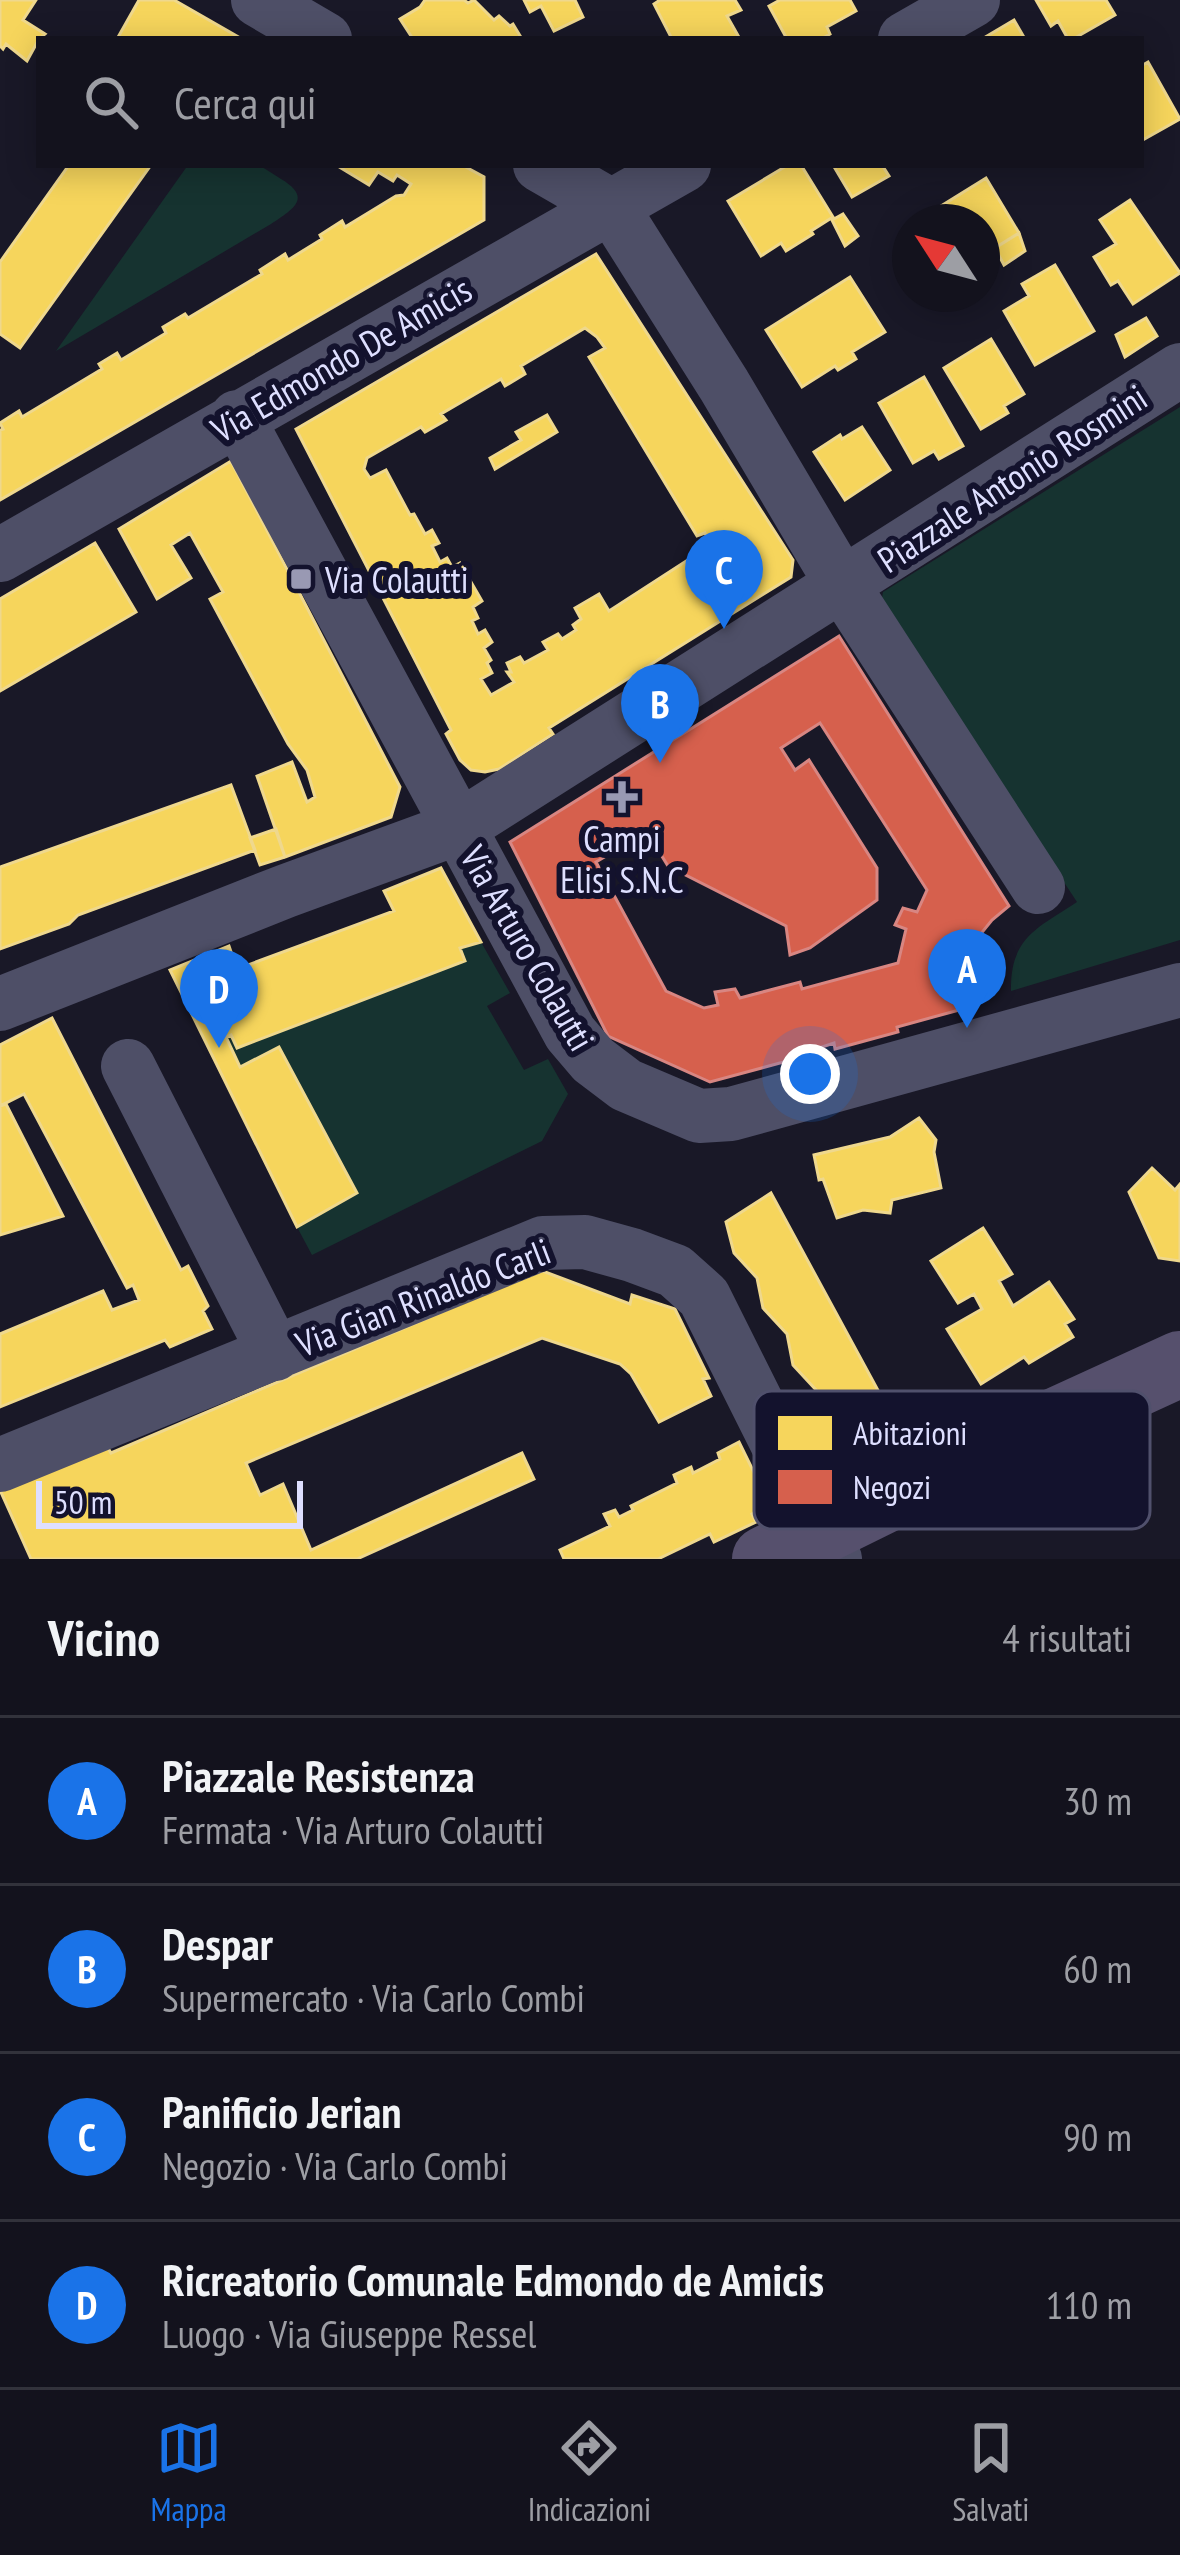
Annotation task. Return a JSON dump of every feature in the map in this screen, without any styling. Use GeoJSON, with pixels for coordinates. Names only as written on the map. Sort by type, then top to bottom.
{"type":"FeatureCollection","features":[{"type":"Feature","properties":{"kind":"main road"},"geometry":{"type":"LineString","coordinates":[[1121,1391],[1180,1364]]}},
{"type":"Feature","properties":{"kind":"main road"},"geometry":{"type":"LineString","coordinates":[[807,1550],[841,1529]]}},
{"type":"Feature","properties":{"kind":"street"},"geometry":{"type":"LineString","coordinates":[[910,36],[973,0]]}},
{"type":"Feature","properties":{"kind":"street"},"geometry":{"type":"LineString","coordinates":[[0,1004],[458,828],[843,586],[611,206],[546,168]]}},
{"type":"Feature","properties":{"kind":"street","name":"Via Edmondo De Amicis"},"geometry":{"type":"LineString","coordinates":[[0,555],[679,168]]}},
{"type":"Feature","properties":{"kind":"street","name":"Piazzale Antonio Rosmini"},"geometry":{"type":"LineString","coordinates":[[1038,887],[843,586],[1180,370]]}},
{"type":"Feature","properties":{"kind":"street","name":"Via Arturo Colautti"},"geometry":{"type":"LineString","coordinates":[[237,418],[570,1033],[593,1060],[626,1085],[699,1116],[731,1114],[1180,990]]}},
{"type":"Feature","properties":{"kind":"street"},"geometry":{"type":"LineString","coordinates":[[128,1066],[275,1354]]}},
{"type":"Feature","properties":{"kind":"street","name":"Via Gian Rinaldo Carli"},"geometry":{"type":"LineString","coordinates":[[0,1465],[543,1243],[585,1242],[675,1271],[704,1297],[754,1420]]}},
{"type":"Feature","properties":{"kind":"green space"},"geometry":{"type":"Polygon","coordinates":[[[186,168],[262,168],[296,192],[296,203],[271,224],[56,351],[186,168]]]}},
{"type":"Feature","properties":{"kind":"green space"},"geometry":{"type":"Polygon","coordinates":[[[1180,407],[1180,940],[1011,991],[1021,946],[1039,927],[1077,902],[881,604],[883,592],[1180,407]]]}},
{"type":"Feature","properties":{"kind":"green space"},"geometry":{"type":"Polygon","coordinates":[[[481,942],[510,993],[487,1006],[524,1070],[548,1059],[568,1094],[542,1141],[312,1255],[297,1227],[356,1192],[280,1048],[240,1067],[226,1037],[231,1035],[238,1048],[464,962],[460,948],[481,942]]]}},
{"type":"Feature","properties":{"kind":"building: Abitazioni"},"geometry":{"type":"Polygon","coordinates":[[[0,0],[36,0],[23,20],[45,34],[36,36],[27,61],[6,44],[3,49],[0,0]]]}},
{"type":"Feature","properties":{"kind":"building: Abitazioni"},"geometry":{"type":"Polygon","coordinates":[[[139,0],[174,0],[237,36],[119,36],[139,0]]]}},
{"type":"Feature","properties":{"kind":"building: Abitazioni"},"geometry":{"type":"Polygon","coordinates":[[[425,0],[474,0],[494,20],[499,16],[513,24],[520,36],[411,36],[400,19],[425,0]]]}},
{"type":"Feature","properties":{"kind":"building: Abitazioni"},"geometry":{"type":"Polygon","coordinates":[[[524,0],[575,0],[583,17],[554,31],[541,6],[530,12],[524,0]]]}},
{"type":"Feature","properties":{"kind":"building: Abitazioni"},"geometry":{"type":"Polygon","coordinates":[[[660,0],[735,0],[741,10],[727,16],[738,36],[670,36],[654,4],[660,0]]]}},
{"type":"Feature","properties":{"kind":"building: Abitazioni"},"geometry":{"type":"Polygon","coordinates":[[[780,0],[850,0],[856,11],[827,27],[826,36],[785,36],[769,6],[780,0]]]}},
{"type":"Feature","properties":{"kind":"building: Abitazioni"},"geometry":{"type":"Polygon","coordinates":[[[1036,0],[1106,0],[1115,15],[1078,36],[1066,36],[1058,21],[1051,26],[1036,0]]]}},
{"type":"Feature","properties":{"kind":"building: Abitazioni"},"geometry":{"type":"Polygon","coordinates":[[[1014,20],[1023,36],[987,36],[1014,20]]]}},
{"type":"Feature","properties":{"kind":"building: Abitazioni"},"geometry":{"type":"Polygon","coordinates":[[[1148,62],[1180,119],[1144,139],[1144,64],[1148,62]]]}},
{"type":"Feature","properties":{"kind":"building: Abitazioni"},"geometry":{"type":"Polygon","coordinates":[[[67,168],[149,168],[20,348],[0,334],[0,262],[67,168]]]}},
{"type":"Feature","properties":{"kind":"building: Abitazioni"},"geometry":{"type":"Polygon","coordinates":[[[341,168],[468,168],[484,177],[484,220],[0,500],[0,423],[19,411],[22,417],[102,369],[99,364],[117,353],[121,360],[166,333],[163,327],[185,314],[188,318],[262,274],[260,270],[285,254],[288,260],[342,221],[345,227],[404,195],[411,184],[397,175],[393,181],[378,172],[369,185],[341,168]]]}},
{"type":"Feature","properties":{"kind":"building: Abitazioni"},"geometry":{"type":"Polygon","coordinates":[[[783,168],[803,168],[833,217],[786,251],[781,243],[761,256],[728,201],[783,168]]]}},
{"type":"Feature","properties":{"kind":"building: Abitazioni"},"geometry":{"type":"Polygon","coordinates":[[[835,168],[884,168],[889,176],[852,197],[835,168]]]}},
{"type":"Feature","properties":{"kind":"building: Abitazioni"},"geometry":{"type":"Polygon","coordinates":[[[986,178],[1019,233],[1000,245],[1000,204],[944,204],[986,178]]]}},
{"type":"Feature","properties":{"kind":"building: Abitazioni"},"geometry":{"type":"Polygon","coordinates":[[[1130,200],[1180,273],[1133,304],[1118,281],[1111,285],[1094,257],[1116,244],[1100,220],[1130,200]]]}},
{"type":"Feature","properties":{"kind":"building: Abitazioni"},"geometry":{"type":"Polygon","coordinates":[[[843,214],[858,236],[845,246],[832,220],[843,214]]]}},
{"type":"Feature","properties":{"kind":"building: Abitazioni"},"geometry":{"type":"Polygon","coordinates":[[[1019,233],[1025,251],[1004,265],[1000,245],[1019,233]]]}},
{"type":"Feature","properties":{"kind":"building: Abitazioni"},"geometry":{"type":"Polygon","coordinates":[[[596,254],[793,560],[791,577],[549,728],[553,734],[499,769],[471,770],[446,734],[451,730],[296,429],[596,254]],[[585,328],[521,366],[525,374],[505,386],[501,379],[441,414],[446,420],[425,432],[421,427],[367,458],[364,469],[370,478],[386,470],[410,515],[414,514],[425,534],[432,530],[439,543],[432,546],[440,562],[447,558],[452,567],[460,563],[482,601],[473,607],[478,618],[472,621],[478,634],[485,630],[492,642],[484,648],[492,673],[481,679],[491,695],[514,682],[507,663],[520,657],[524,663],[548,650],[543,642],[558,634],[562,639],[576,630],[573,625],[581,619],[575,608],[599,594],[609,611],[711,545],[705,533],[697,536],[589,357],[605,348],[585,328]]]}},
{"type":"Feature","properties":{"kind":"building: Abitazioni"},"geometry":{"type":"Polygon","coordinates":[[[1055,265],[1094,331],[1035,365],[1004,311],[1029,296],[1022,284],[1055,265]]]}},
{"type":"Feature","properties":{"kind":"building: Abitazioni"},"geometry":{"type":"Polygon","coordinates":[[[850,277],[885,332],[852,352],[856,359],[802,387],[766,330],[850,277]]]}},
{"type":"Feature","properties":{"kind":"building: Abitazioni"},"geometry":{"type":"Polygon","coordinates":[[[1146,318],[1157,336],[1125,357],[1116,335],[1146,318]]]}},
{"type":"Feature","properties":{"kind":"building: Abitazioni"},"geometry":{"type":"Polygon","coordinates":[[[991,339],[1024,394],[1004,406],[1008,413],[981,429],[944,368],[991,339]]]}},
{"type":"Feature","properties":{"kind":"building: Abitazioni"},"geometry":{"type":"Polygon","coordinates":[[[924,377],[963,446],[939,459],[934,451],[913,463],[879,403],[924,377]]]}},
{"type":"Feature","properties":{"kind":"building: Abitazioni"},"geometry":{"type":"Polygon","coordinates":[[[547,415],[557,432],[495,469],[490,458],[521,440],[516,432],[547,415]]]}},
{"type":"Feature","properties":{"kind":"building: Abitazioni"},"geometry":{"type":"Polygon","coordinates":[[[862,427],[890,470],[845,500],[814,452],[862,427]]]}},
{"type":"Feature","properties":{"kind":"building: Abitazioni"},"geometry":{"type":"Polygon","coordinates":[[[231,461],[400,787],[391,817],[285,857],[257,776],[292,762],[307,802],[315,797],[307,770],[288,744],[210,599],[223,592],[190,533],[171,545],[191,578],[157,599],[119,529],[231,461]]]}},
{"type":"Feature","properties":{"kind":"building: Abitazioni"},"geometry":{"type":"Polygon","coordinates":[[[95,543],[136,612],[0,691],[0,599],[95,543]]]}},
{"type":"Feature","properties":{"kind":"building: Abitazioni"},"geometry":{"type":"Polygon","coordinates":[[[231,785],[255,850],[0,949],[0,867],[231,785]]]}},
{"type":"Feature","properties":{"kind":"building: Abitazioni"},"geometry":{"type":"Polygon","coordinates":[[[276,829],[285,857],[260,865],[250,838],[276,829]]]}},
{"type":"Feature","properties":{"kind":"building: Abitazioni"},"geometry":{"type":"Polygon","coordinates":[[[441,868],[481,942],[460,948],[465,961],[237,1048],[231,1035],[226,1037],[240,1067],[279,1047],[357,1193],[297,1227],[170,970],[229,946],[237,969],[394,911],[384,891],[441,868]]]}},
{"type":"Feature","properties":{"kind":"building: Abitazioni"},"geometry":{"type":"Polygon","coordinates":[[[52,1018],[181,1270],[188,1266],[208,1306],[203,1311],[212,1329],[170,1347],[165,1340],[0,1407],[0,1334],[103,1291],[112,1310],[139,1300],[133,1285],[127,1288],[24,1094],[0,1106],[0,1045],[52,1018]]]}},
{"type":"Feature","properties":{"kind":"building: Abitazioni"},"geometry":{"type":"Polygon","coordinates":[[[6,1104],[63,1216],[0,1235],[0,1106],[6,1104]]]}},
{"type":"Feature","properties":{"kind":"building: Abitazioni"},"geometry":{"type":"Polygon","coordinates":[[[919,1118],[936,1140],[941,1188],[892,1200],[890,1213],[863,1210],[837,1218],[823,1179],[819,1180],[814,1155],[890,1137],[919,1118]]]}},
{"type":"Feature","properties":{"kind":"building: Abitazioni"},"geometry":{"type":"Polygon","coordinates":[[[1152,1168],[1175,1190],[1180,1184],[1180,1261],[1159,1258],[1129,1192],[1152,1168]]]}},
{"type":"Feature","properties":{"kind":"building: Abitazioni"},"geometry":{"type":"Polygon","coordinates":[[[771,1193],[878,1391],[817,1391],[793,1365],[787,1334],[763,1308],[757,1278],[734,1253],[726,1222],[771,1193]]]}},
{"type":"Feature","properties":{"kind":"building: Abitazioni"},"geometry":{"type":"Polygon","coordinates":[[[983,1228],[1012,1274],[999,1281],[1013,1306],[1049,1282],[1074,1319],[1065,1324],[1073,1337],[1029,1363],[1024,1357],[981,1384],[947,1329],[982,1309],[974,1294],[958,1303],[931,1261],[983,1228]]]}},
{"type":"Feature","properties":{"kind":"building: Abitazioni"},"geometry":{"type":"Polygon","coordinates":[[[540,1270],[630,1304],[632,1295],[675,1309],[709,1378],[703,1379],[711,1396],[659,1422],[620,1364],[542,1338],[246,1463],[260,1495],[283,1484],[311,1550],[522,1453],[534,1479],[357,1559],[31,1559],[0,1490],[108,1448],[111,1453],[540,1270]]]}},
{"type":"Feature","properties":{"kind":"building: Abitazioni"},"geometry":{"type":"Polygon","coordinates":[[[739,1442],[754,1472],[754,1523],[714,1542],[710,1534],[658,1559],[564,1559],[560,1550],[610,1526],[604,1514],[615,1510],[619,1517],[633,1510],[631,1506],[677,1483],[674,1475],[691,1467],[693,1473],[720,1459],[718,1453],[739,1442]]]}},
{"type":"Feature","properties":{"kind":"building: Negozi"},"geometry":{"type":"Polygon","coordinates":[[[839,636],[1009,906],[979,936],[968,962],[970,1007],[897,1027],[898,1032],[835,1049],[834,1043],[816,1049],[817,1053],[710,1082],[608,1036],[510,842],[839,636]],[[820,723],[781,748],[795,770],[809,760],[877,868],[877,900],[810,948],[790,955],[786,926],[668,866],[647,832],[596,862],[666,991],[704,1008],[718,1005],[715,992],[735,989],[740,998],[800,982],[802,989],[898,963],[906,929],[895,925],[903,908],[917,912],[927,890],[820,723]]]}},
{"type":"Feature","properties":{"kind":"place","name":"Via Colautti"},"geometry":{"type":"Point","coordinates":[301,579]}},
{"type":"Feature","properties":{"kind":"place","name":"Panificio Jerian"},"geometry":{"type":"Point","coordinates":[724,629]}},
{"type":"Feature","properties":{"kind":"place","name":"Despar"},"geometry":{"type":"Point","coordinates":[660,763]}},
{"type":"Feature","properties":{"kind":"place","name":"Campi Elisi S.N.C"},"geometry":{"type":"Point","coordinates":[622,797]}},
{"type":"Feature","properties":{"kind":"place","name":"Piazzale Resistenza"},"geometry":{"type":"Point","coordinates":[967,1028]}},
{"type":"Feature","properties":{"kind":"place","name":"Ricreatorio Comunale Edmondo de Amicis"},"geometry":{"type":"Point","coordinates":[219,1048]}}]}
